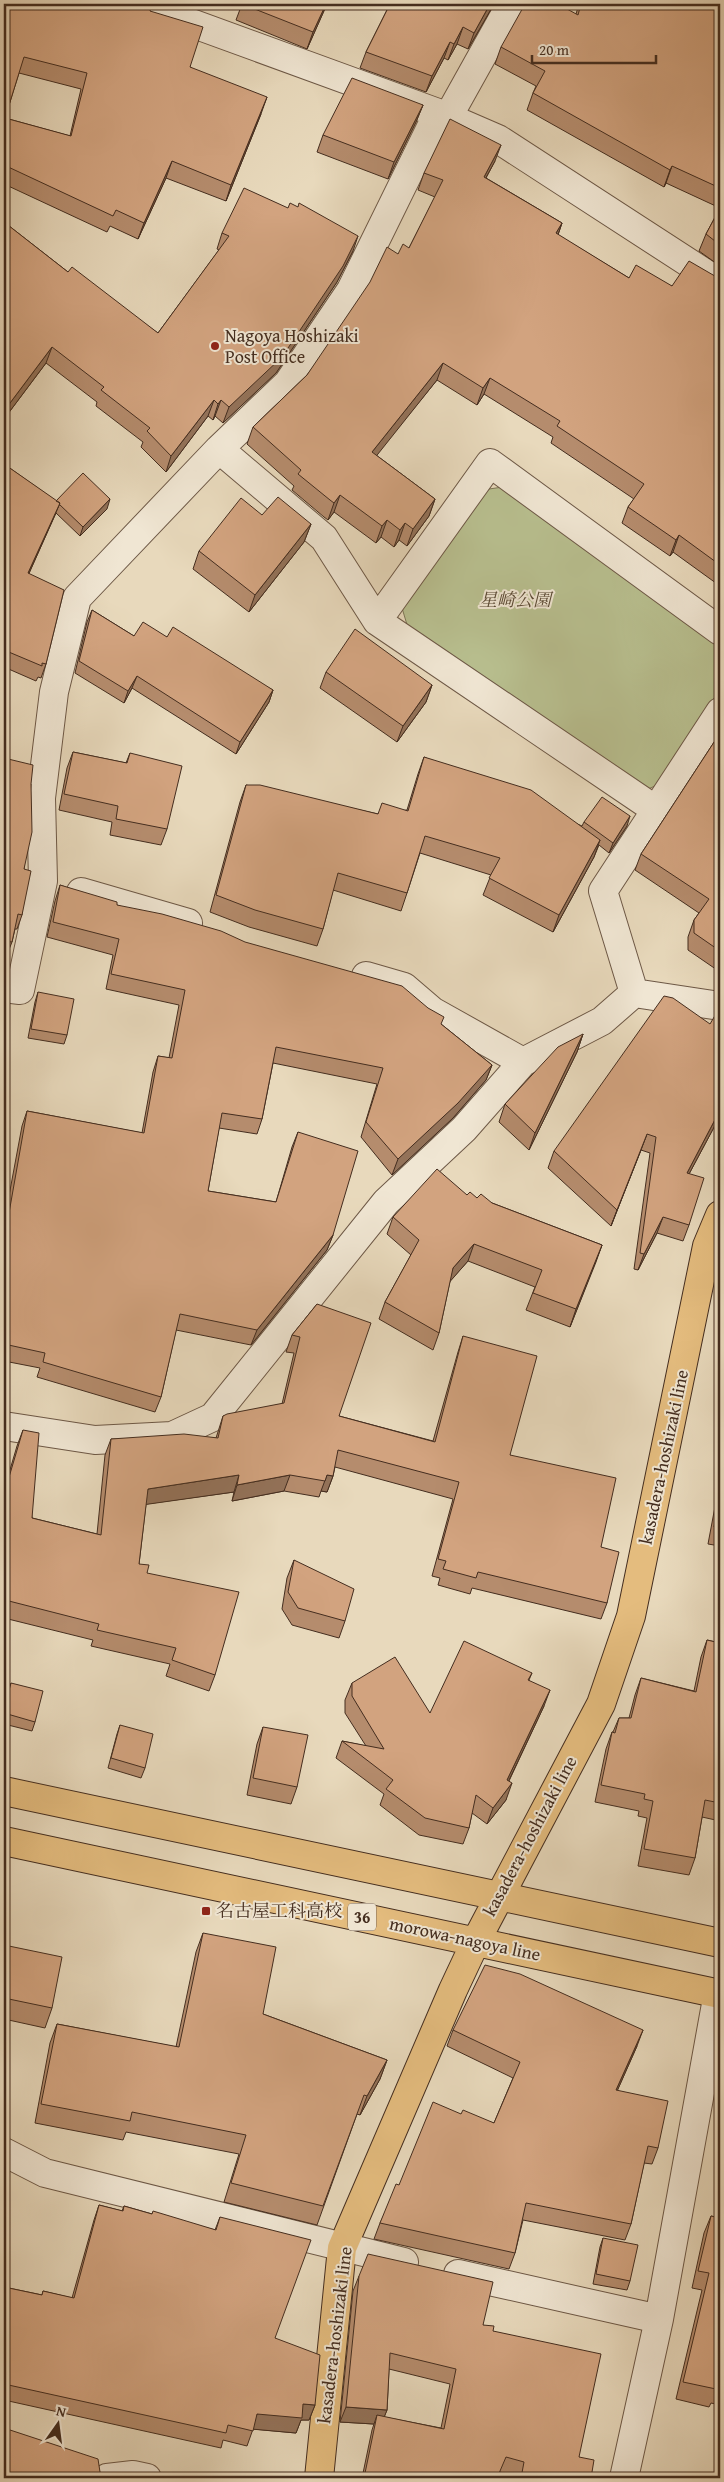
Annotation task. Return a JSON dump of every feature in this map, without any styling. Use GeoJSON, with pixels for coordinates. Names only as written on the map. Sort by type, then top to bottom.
{"type":"FeatureCollection","features":[{"type":"Feature","properties":{"kind":"main road","name":"kasadera-hoshizaki line"},"geometry":{"type":"LineString","coordinates":[[319,2478],[342,2248],[476,1941],[600,1704],[631,1616],[707,1246],[720,1215]]}},
{"type":"Feature","properties":{"kind":"main road"},"geometry":{"type":"LineString","coordinates":[[4,1790],[720,1943]]}},
{"type":"Feature","properties":{"kind":"main road","name":"morowa-nagoya line"},"geometry":{"type":"LineString","coordinates":[[4,1841],[719,1994]]}},
{"type":"Feature","properties":{"kind":"street"},"geometry":{"type":"LineString","coordinates":[[139,4],[443,115],[498,139],[720,283]]}},
{"type":"Feature","properties":{"kind":"street"},"geometry":{"type":"LineString","coordinates":[[4,988],[20,990],[43,881],[41,798],[54,692],[77,598],[219,449],[288,383],[351,290],[443,115],[511,4]]}},
{"type":"Feature","properties":{"kind":"street"},"geometry":{"type":"LineString","coordinates":[[219,449],[324,538],[377,621],[656,810]]}},
{"type":"Feature","properties":{"kind":"street"},"geometry":{"type":"LineString","coordinates":[[377,621],[490,463],[720,631]]}},
{"type":"Feature","properties":{"kind":"street"},"geometry":{"type":"LineString","coordinates":[[634,993],[603,891],[720,712]]}},
{"type":"Feature","properties":{"kind":"street"},"geometry":{"type":"LineString","coordinates":[[43,881],[211,929]]}},
{"type":"Feature","properties":{"kind":"street"},"geometry":{"type":"LineString","coordinates":[[338,968],[404,987],[432,1011],[523,1062]]}},
{"type":"Feature","properties":{"kind":"street"},"geometry":{"type":"LineString","coordinates":[[4,1426],[95,1440],[172,1436],[214,1417],[386,1202],[464,1129],[523,1062],[602,1021],[634,993],[720,1006]]}},
{"type":"Feature","properties":{"kind":"street"},"geometry":{"type":"LineString","coordinates":[[624,2478],[659,2319],[719,1994]]}},
{"type":"Feature","properties":{"kind":"street"},"geometry":{"type":"LineString","coordinates":[[4,2152],[45,2172],[342,2248],[659,2319]]}},
{"type":"Feature","properties":{"kind":"street"},"geometry":{"type":"LineString","coordinates":[[107,2478],[133,2475],[147,2478]]}},
{"type":"Feature","properties":{"kind":"green space","name":"星崎公園"},"geometry":{"type":"Polygon","coordinates":[[[503,487],[720,648],[720,689],[659,784],[642,792],[408,628],[402,608],[482,490],[503,487]]]}},
{"type":"Feature","properties":{"kind":"building"},"geometry":{"type":"Polygon","coordinates":[[[4,4],[145,4],[151,7],[150,11],[203,27],[190,67],[267,97],[231,185],[172,161],[144,223],[116,210],[113,216],[4,165],[4,4]],[[24,57],[5,118],[71,136],[87,73],[24,57]]]}},
{"type":"Feature","properties":{"kind":"building"},"geometry":{"type":"Polygon","coordinates":[[[242,4],[326,4],[313,32],[242,4]]]}},
{"type":"Feature","properties":{"kind":"building"},"geometry":{"type":"Polygon","coordinates":[[[390,4],[490,4],[474,33],[463,27],[454,44],[450,42],[432,76],[366,52],[390,4]]]}},
{"type":"Feature","properties":{"kind":"building"},"geometry":{"type":"Polygon","coordinates":[[[525,4],[558,4],[578,15],[581,4],[720,4],[720,188],[672,166],[670,170],[533,93],[545,71],[501,47],[525,4]]]}},
{"type":"Feature","properties":{"kind":"building"},"geometry":{"type":"Polygon","coordinates":[[[352,78],[423,105],[394,162],[323,135],[352,78]]]}},
{"type":"Feature","properties":{"kind":"building"},"geometry":{"type":"Polygon","coordinates":[[[450,119],[501,145],[484,177],[562,223],[556,233],[629,278],[636,265],[672,286],[689,261],[720,279],[720,565],[679,535],[676,540],[628,507],[644,484],[557,426],[560,421],[490,378],[483,388],[443,363],[372,452],[435,499],[413,529],[405,523],[400,530],[387,520],[382,526],[340,495],[334,503],[298,474],[301,470],[253,427],[307,375],[370,282],[387,247],[398,254],[403,244],[409,248],[443,180],[424,173],[450,119]]]}},
{"type":"Feature","properties":{"kind":"building"},"geometry":{"type":"Polygon","coordinates":[[[244,188],[288,208],[290,203],[298,207],[299,203],[358,236],[343,266],[282,357],[229,407],[221,400],[218,404],[214,400],[171,456],[147,431],[150,428],[101,390],[104,387],[52,347],[4,411],[4,222],[68,272],[72,267],[158,333],[229,236],[222,233],[244,188]]]}},
{"type":"Feature","properties":{"kind":"building"},"geometry":{"type":"Polygon","coordinates":[[[720,208],[720,245],[706,234],[720,208]]]}},
{"type":"Feature","properties":{"kind":"building"},"geometry":{"type":"Polygon","coordinates":[[[4,464],[60,503],[28,573],[64,590],[46,664],[42,663],[42,666],[4,650],[4,464]]]}},
{"type":"Feature","properties":{"kind":"building"},"geometry":{"type":"Polygon","coordinates":[[[83,473],[110,499],[83,527],[56,501],[83,473]]]}},
{"type":"Feature","properties":{"kind":"building"},"geometry":{"type":"Polygon","coordinates":[[[278,497],[311,524],[255,595],[199,551],[241,498],[262,515],[278,497]]]}},
{"type":"Feature","properties":{"kind":"building"},"geometry":{"type":"Polygon","coordinates":[[[92,610],[134,636],[143,622],[167,637],[173,627],[273,690],[240,742],[137,676],[128,691],[79,661],[92,610]]]}},
{"type":"Feature","properties":{"kind":"building"},"geometry":{"type":"Polygon","coordinates":[[[355,629],[432,685],[403,726],[326,672],[355,629]]]}},
{"type":"Feature","properties":{"kind":"building"},"geometry":{"type":"Polygon","coordinates":[[[720,733],[720,951],[694,933],[694,920],[709,899],[641,854],[720,733]]]}},
{"type":"Feature","properties":{"kind":"building"},"geometry":{"type":"Polygon","coordinates":[[[73,752],[127,763],[130,753],[182,766],[167,829],[116,819],[118,806],[64,794],[73,752]]]}},
{"type":"Feature","properties":{"kind":"building"},"geometry":{"type":"Polygon","coordinates":[[[424,757],[531,790],[600,840],[559,915],[489,878],[500,858],[425,836],[407,893],[338,873],[323,929],[255,910],[216,895],[246,785],[260,785],[378,814],[382,803],[408,811],[424,757]]]}},
{"type":"Feature","properties":{"kind":"building"},"geometry":{"type":"Polygon","coordinates":[[[4,758],[33,765],[31,784],[32,832],[24,869],[31,871],[22,915],[18,914],[12,942],[4,941],[4,758]]]}},
{"type":"Feature","properties":{"kind":"building"},"geometry":{"type":"Polygon","coordinates":[[[602,797],[630,816],[613,843],[584,822],[602,797]]]}},
{"type":"Feature","properties":{"kind":"building"},"geometry":{"type":"Polygon","coordinates":[[[60,885],[117,902],[117,905],[162,914],[221,931],[245,942],[402,986],[428,1008],[444,1017],[441,1024],[492,1065],[458,1103],[398,1159],[366,1122],[383,1068],[276,1047],[262,1119],[222,1113],[208,1191],[276,1202],[298,1132],[358,1151],[333,1235],[257,1330],[180,1314],[161,1397],[43,1362],[45,1353],[4,1344],[4,1212],[9,1213],[27,1111],[144,1133],[158,1056],[172,1058],[185,990],[111,974],[119,939],[53,922],[60,885]]]}},
{"type":"Feature","properties":{"kind":"building"},"geometry":{"type":"Polygon","coordinates":[[[38,992],[74,999],[67,1035],[31,1029],[38,992]]]}},
{"type":"Feature","properties":{"kind":"building"},"geometry":{"type":"Polygon","coordinates":[[[664,996],[673,998],[710,1024],[720,1007],[720,1110],[687,1173],[704,1178],[689,1225],[663,1217],[644,1254],[640,1253],[656,1137],[647,1134],[617,1210],[554,1151],[664,996]]]}},
{"type":"Feature","properties":{"kind":"building"},"geometry":{"type":"Polygon","coordinates":[[[583,1034],[535,1133],[505,1104],[558,1047],[583,1034]]]}},
{"type":"Feature","properties":{"kind":"building"},"geometry":{"type":"Polygon","coordinates":[[[437,1169],[467,1195],[470,1192],[477,1198],[481,1194],[492,1203],[602,1245],[576,1309],[533,1293],[542,1270],[474,1244],[453,1268],[439,1333],[385,1302],[419,1240],[393,1217],[437,1169]]]}},
{"type":"Feature","properties":{"kind":"building"},"geometry":{"type":"Polygon","coordinates":[[[317,1304],[371,1323],[339,1416],[435,1442],[463,1336],[537,1356],[510,1455],[616,1478],[601,1547],[619,1552],[607,1603],[478,1572],[476,1578],[443,1569],[446,1561],[438,1559],[459,1482],[338,1450],[333,1476],[327,1475],[325,1481],[290,1475],[237,1485],[239,1475],[148,1489],[139,1564],[149,1565],[147,1573],[239,1592],[215,1675],[172,1660],[176,1648],[97,1630],[99,1624],[5,1600],[4,1602],[4,1494],[23,1430],[39,1433],[32,1518],[101,1535],[111,1439],[184,1434],[218,1438],[223,1416],[284,1403],[300,1337],[292,1335],[317,1304]]]}},
{"type":"Feature","properties":{"kind":"building"},"geometry":{"type":"Polygon","coordinates":[[[720,1493],[720,1528],[714,1527],[720,1493]]]}},
{"type":"Feature","properties":{"kind":"building"},"geometry":{"type":"Polygon","coordinates":[[[294,1560],[354,1589],[345,1621],[298,1608],[288,1592],[294,1560]]]}},
{"type":"Feature","properties":{"kind":"building"},"geometry":{"type":"Polygon","coordinates":[[[707,1640],[720,1643],[720,1803],[705,1800],[695,1858],[644,1849],[653,1801],[644,1799],[645,1794],[601,1785],[612,1732],[615,1733],[619,1718],[631,1718],[641,1678],[696,1692],[707,1640]]]}},
{"type":"Feature","properties":{"kind":"building"},"geometry":{"type":"Polygon","coordinates":[[[464,1641],[532,1673],[528,1680],[550,1690],[507,1780],[512,1783],[493,1808],[476,1795],[469,1828],[425,1818],[386,1789],[393,1780],[342,1741],[384,1749],[352,1696],[352,1683],[395,1657],[430,1713],[464,1641]]]}},
{"type":"Feature","properties":{"kind":"building"},"geometry":{"type":"Polygon","coordinates":[[[11,1683],[43,1691],[35,1722],[4,1713],[11,1683]]]}},
{"type":"Feature","properties":{"kind":"building"},"geometry":{"type":"Polygon","coordinates":[[[120,1725],[153,1734],[145,1768],[111,1758],[120,1725]]]}},
{"type":"Feature","properties":{"kind":"building"},"geometry":{"type":"Polygon","coordinates":[[[263,1727],[308,1735],[297,1787],[253,1778],[263,1727]]]}},
{"type":"Feature","properties":{"kind":"building"},"geometry":{"type":"Polygon","coordinates":[[[203,1933],[276,1947],[263,2014],[387,2060],[367,2096],[364,2095],[323,2206],[231,2183],[246,2135],[132,2112],[130,2121],[41,2104],[57,2024],[179,2047],[203,1933]]]}},
{"type":"Feature","properties":{"kind":"building"},"geometry":{"type":"Polygon","coordinates":[[[4,1945],[62,1957],[52,2008],[4,1998],[4,1945]]]}},
{"type":"Feature","properties":{"kind":"building"},"geometry":{"type":"Polygon","coordinates":[[[485,1965],[520,1974],[643,2030],[616,2090],[668,2101],[658,2148],[648,2146],[631,2224],[526,2203],[515,2253],[380,2223],[396,2184],[399,2185],[433,2102],[461,2114],[463,2110],[494,2123],[520,2062],[453,2030],[485,1965]]]}},
{"type":"Feature","properties":{"kind":"building"},"geometry":{"type":"Polygon","coordinates":[[[99,2205],[123,2211],[124,2206],[152,2214],[153,2211],[216,2230],[220,2217],[311,2240],[275,2338],[320,2355],[315,2405],[303,2404],[302,2418],[257,2414],[253,2431],[228,2425],[226,2433],[4,2384],[4,2287],[42,2295],[43,2291],[74,2298],[99,2205]]]}},
{"type":"Feature","properties":{"kind":"building"},"geometry":{"type":"Polygon","coordinates":[[[711,2216],[720,2218],[720,2386],[717,2386],[716,2389],[683,2382],[709,2273],[698,2271],[711,2216]]]}},
{"type":"Feature","properties":{"kind":"building"},"geometry":{"type":"Polygon","coordinates":[[[603,2238],[638,2245],[630,2281],[596,2274],[603,2238]]]}},
{"type":"Feature","properties":{"kind":"building"},"geometry":{"type":"Polygon","coordinates":[[[368,2254],[493,2282],[483,2325],[494,2326],[493,2331],[601,2354],[579,2457],[594,2460],[591,2478],[521,2478],[524,2462],[506,2457],[497,2478],[364,2478],[377,2415],[444,2429],[456,2369],[390,2353],[387,2410],[346,2407],[359,2276],[368,2254]]]}},
{"type":"Feature","properties":{"kind":"building"},"geometry":{"type":"Polygon","coordinates":[[[4,2428],[98,2459],[100,2472],[107,2477],[138,2476],[154,2478],[4,2478],[4,2428]]]}},
{"type":"Feature","properties":{"kind":"place","name":"Nagoya Hoshizaki Post Office"},"geometry":{"type":"Point","coordinates":[215,346]}},
{"type":"Feature","properties":{"kind":"place","name":"名古屋工科高校"},"geometry":{"type":"Point","coordinates":[206,1911]}}]}
